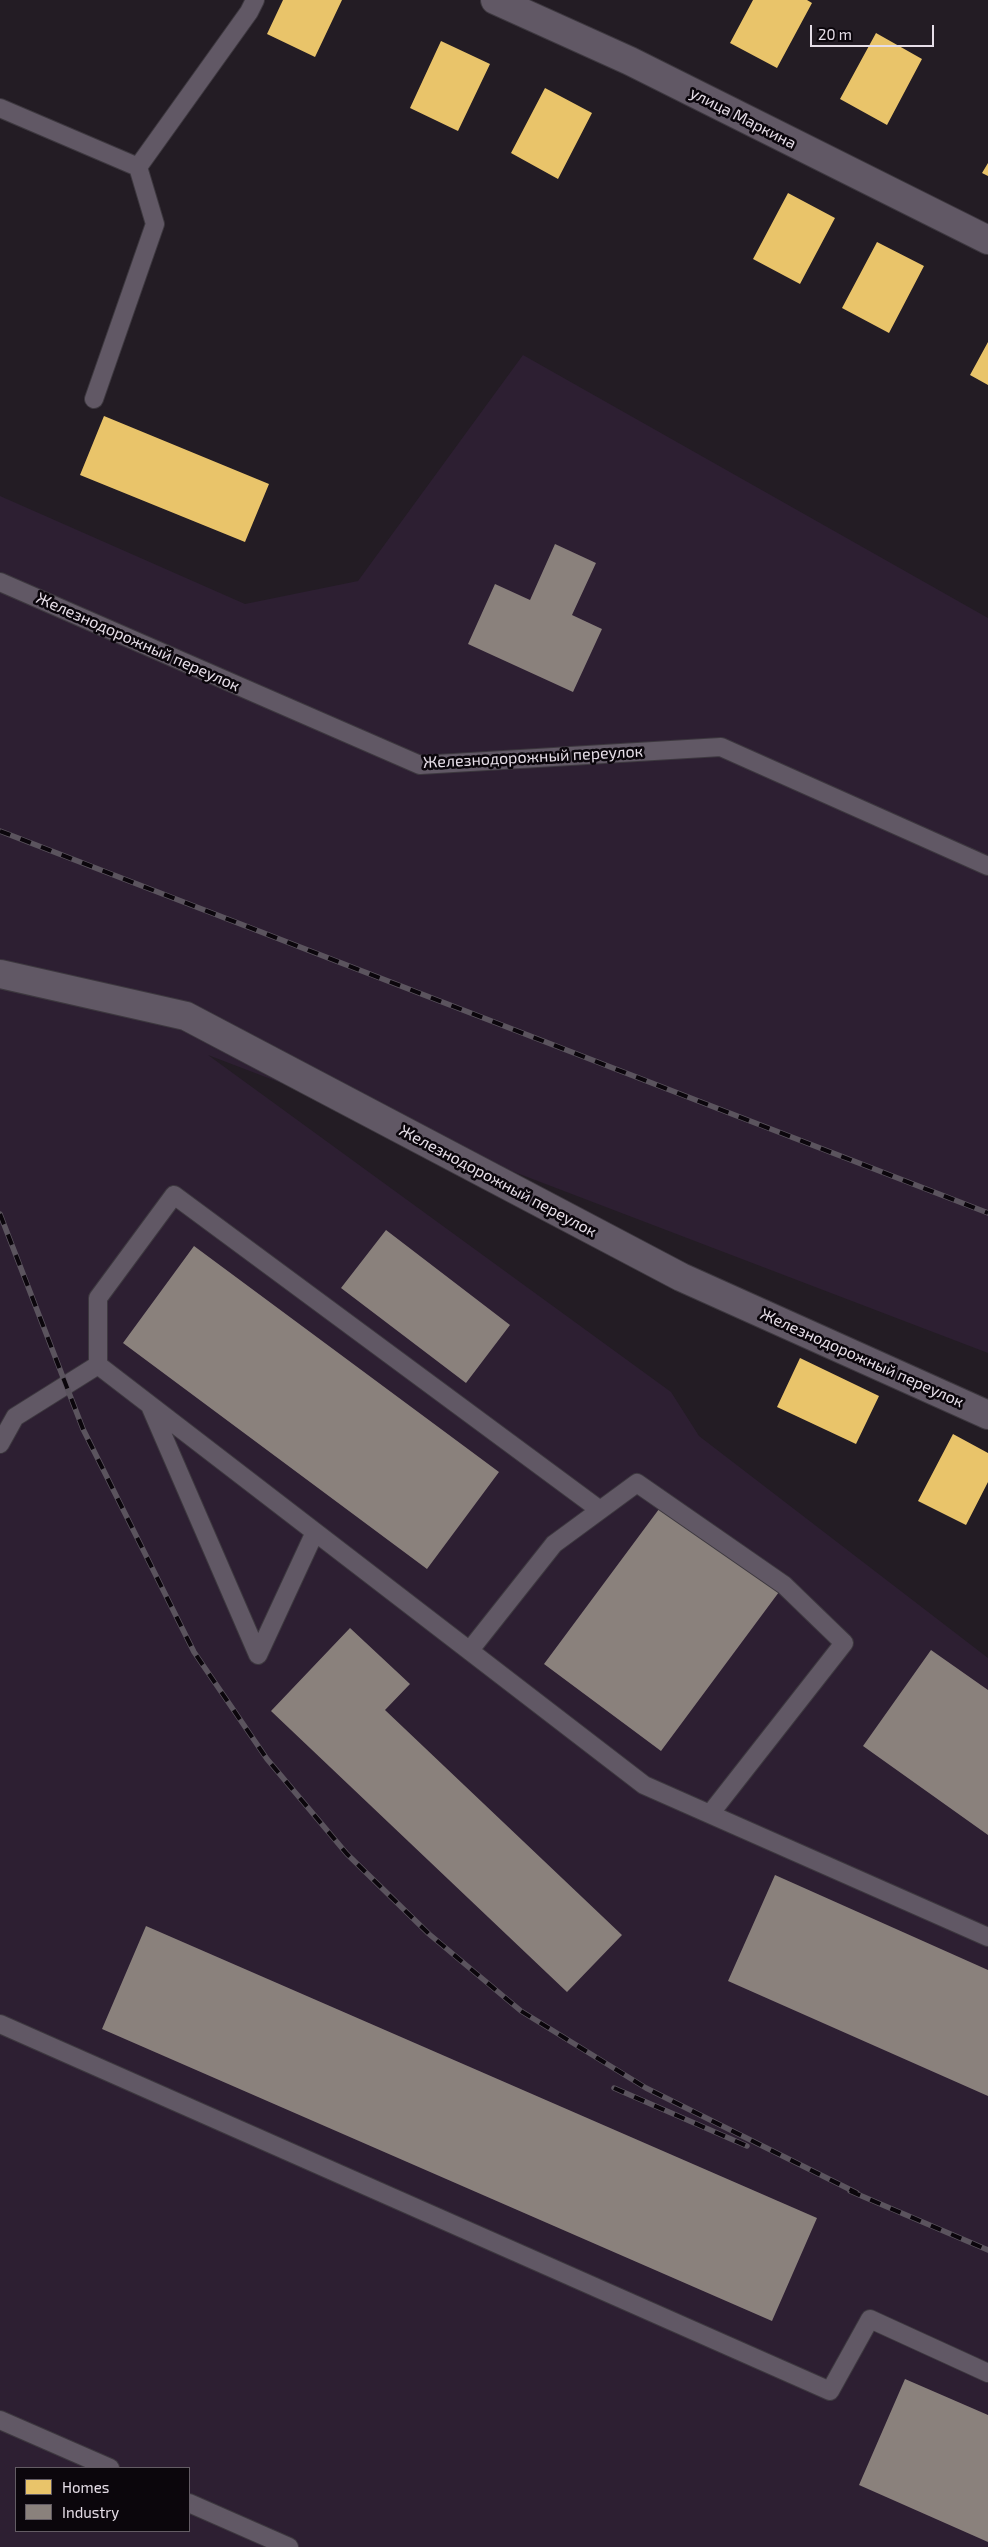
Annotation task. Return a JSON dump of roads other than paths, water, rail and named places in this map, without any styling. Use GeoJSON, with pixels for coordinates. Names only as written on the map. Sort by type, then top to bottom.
{"type":"FeatureCollection","features":[{"type":"Feature","properties":{"kind":"street","name":"улица Маркина"},"geometry":{"type":"LineString","coordinates":[[495,0],[630,61],[988,240]]}},
{"type":"Feature","properties":{"kind":"street","name":"Железнодорожный переулок"},"geometry":{"type":"LineString","coordinates":[[0,974],[186,1016],[681,1277],[988,1415]]}},
{"type":"Feature","properties":{"kind":"lane"},"geometry":{"type":"LineString","coordinates":[[138,167],[249,12],[255,0]]}},
{"type":"Feature","properties":{"kind":"lane"},"geometry":{"type":"LineString","coordinates":[[0,108],[138,167]]}},
{"type":"Feature","properties":{"kind":"lane"},"geometry":{"type":"LineString","coordinates":[[94,399],[155,224],[138,167]]}},
{"type":"Feature","properties":{"kind":"lane","name":"Железнодорожный переулок"},"geometry":{"type":"LineString","coordinates":[[0,582],[420,765],[721,747],[988,866]]}},
{"type":"Feature","properties":{"kind":"lane"},"geometry":{"type":"LineString","coordinates":[[98,1365],[98,1298],[174,1195],[600,1510]]}},
{"type":"Feature","properties":{"kind":"lane"},"geometry":{"type":"LineString","coordinates":[[98,1365],[644,1785],[988,1937]]}},
{"type":"Feature","properties":{"kind":"lane"},"geometry":{"type":"LineString","coordinates":[[0,1444],[15,1417],[98,1365]]}},
{"type":"Feature","properties":{"kind":"lane"},"geometry":{"type":"LineString","coordinates":[[150,1405],[258,1655],[315,1532]]}},
{"type":"Feature","properties":{"kind":"lane"},"geometry":{"type":"LineString","coordinates":[[470,1650],[554,1544],[637,1483],[784,1585],[844,1642],[710,1814]]}},
{"type":"Feature","properties":{"kind":"lane"},"geometry":{"type":"LineString","coordinates":[[0,2024],[830,2391],[870,2319],[988,2373]]}},
{"type":"Feature","properties":{"kind":"lane"},"geometry":{"type":"LineString","coordinates":[[0,2420],[108,2467]]}},
{"type":"Feature","properties":{"kind":"lane"},"geometry":{"type":"LineString","coordinates":[[190,2503],[289,2547]]}},
{"type":"Feature","properties":{"kind":"railway"},"geometry":{"type":"LineString","coordinates":[[0,831],[988,1213]]}},
{"type":"Feature","properties":{"kind":"railway"},"geometry":{"type":"LineString","coordinates":[[0,1214],[83,1429],[194,1652],[267,1759],[347,1854],[429,1934],[521,2011],[646,2088],[857,2193]]}},
{"type":"Feature","properties":{"kind":"railway"},"geometry":{"type":"LineString","coordinates":[[614,2088],[747,2146]]}},
{"type":"Feature","properties":{"kind":"railway"},"geometry":{"type":"LineString","coordinates":[[850,2191],[988,2250]]}}]}
